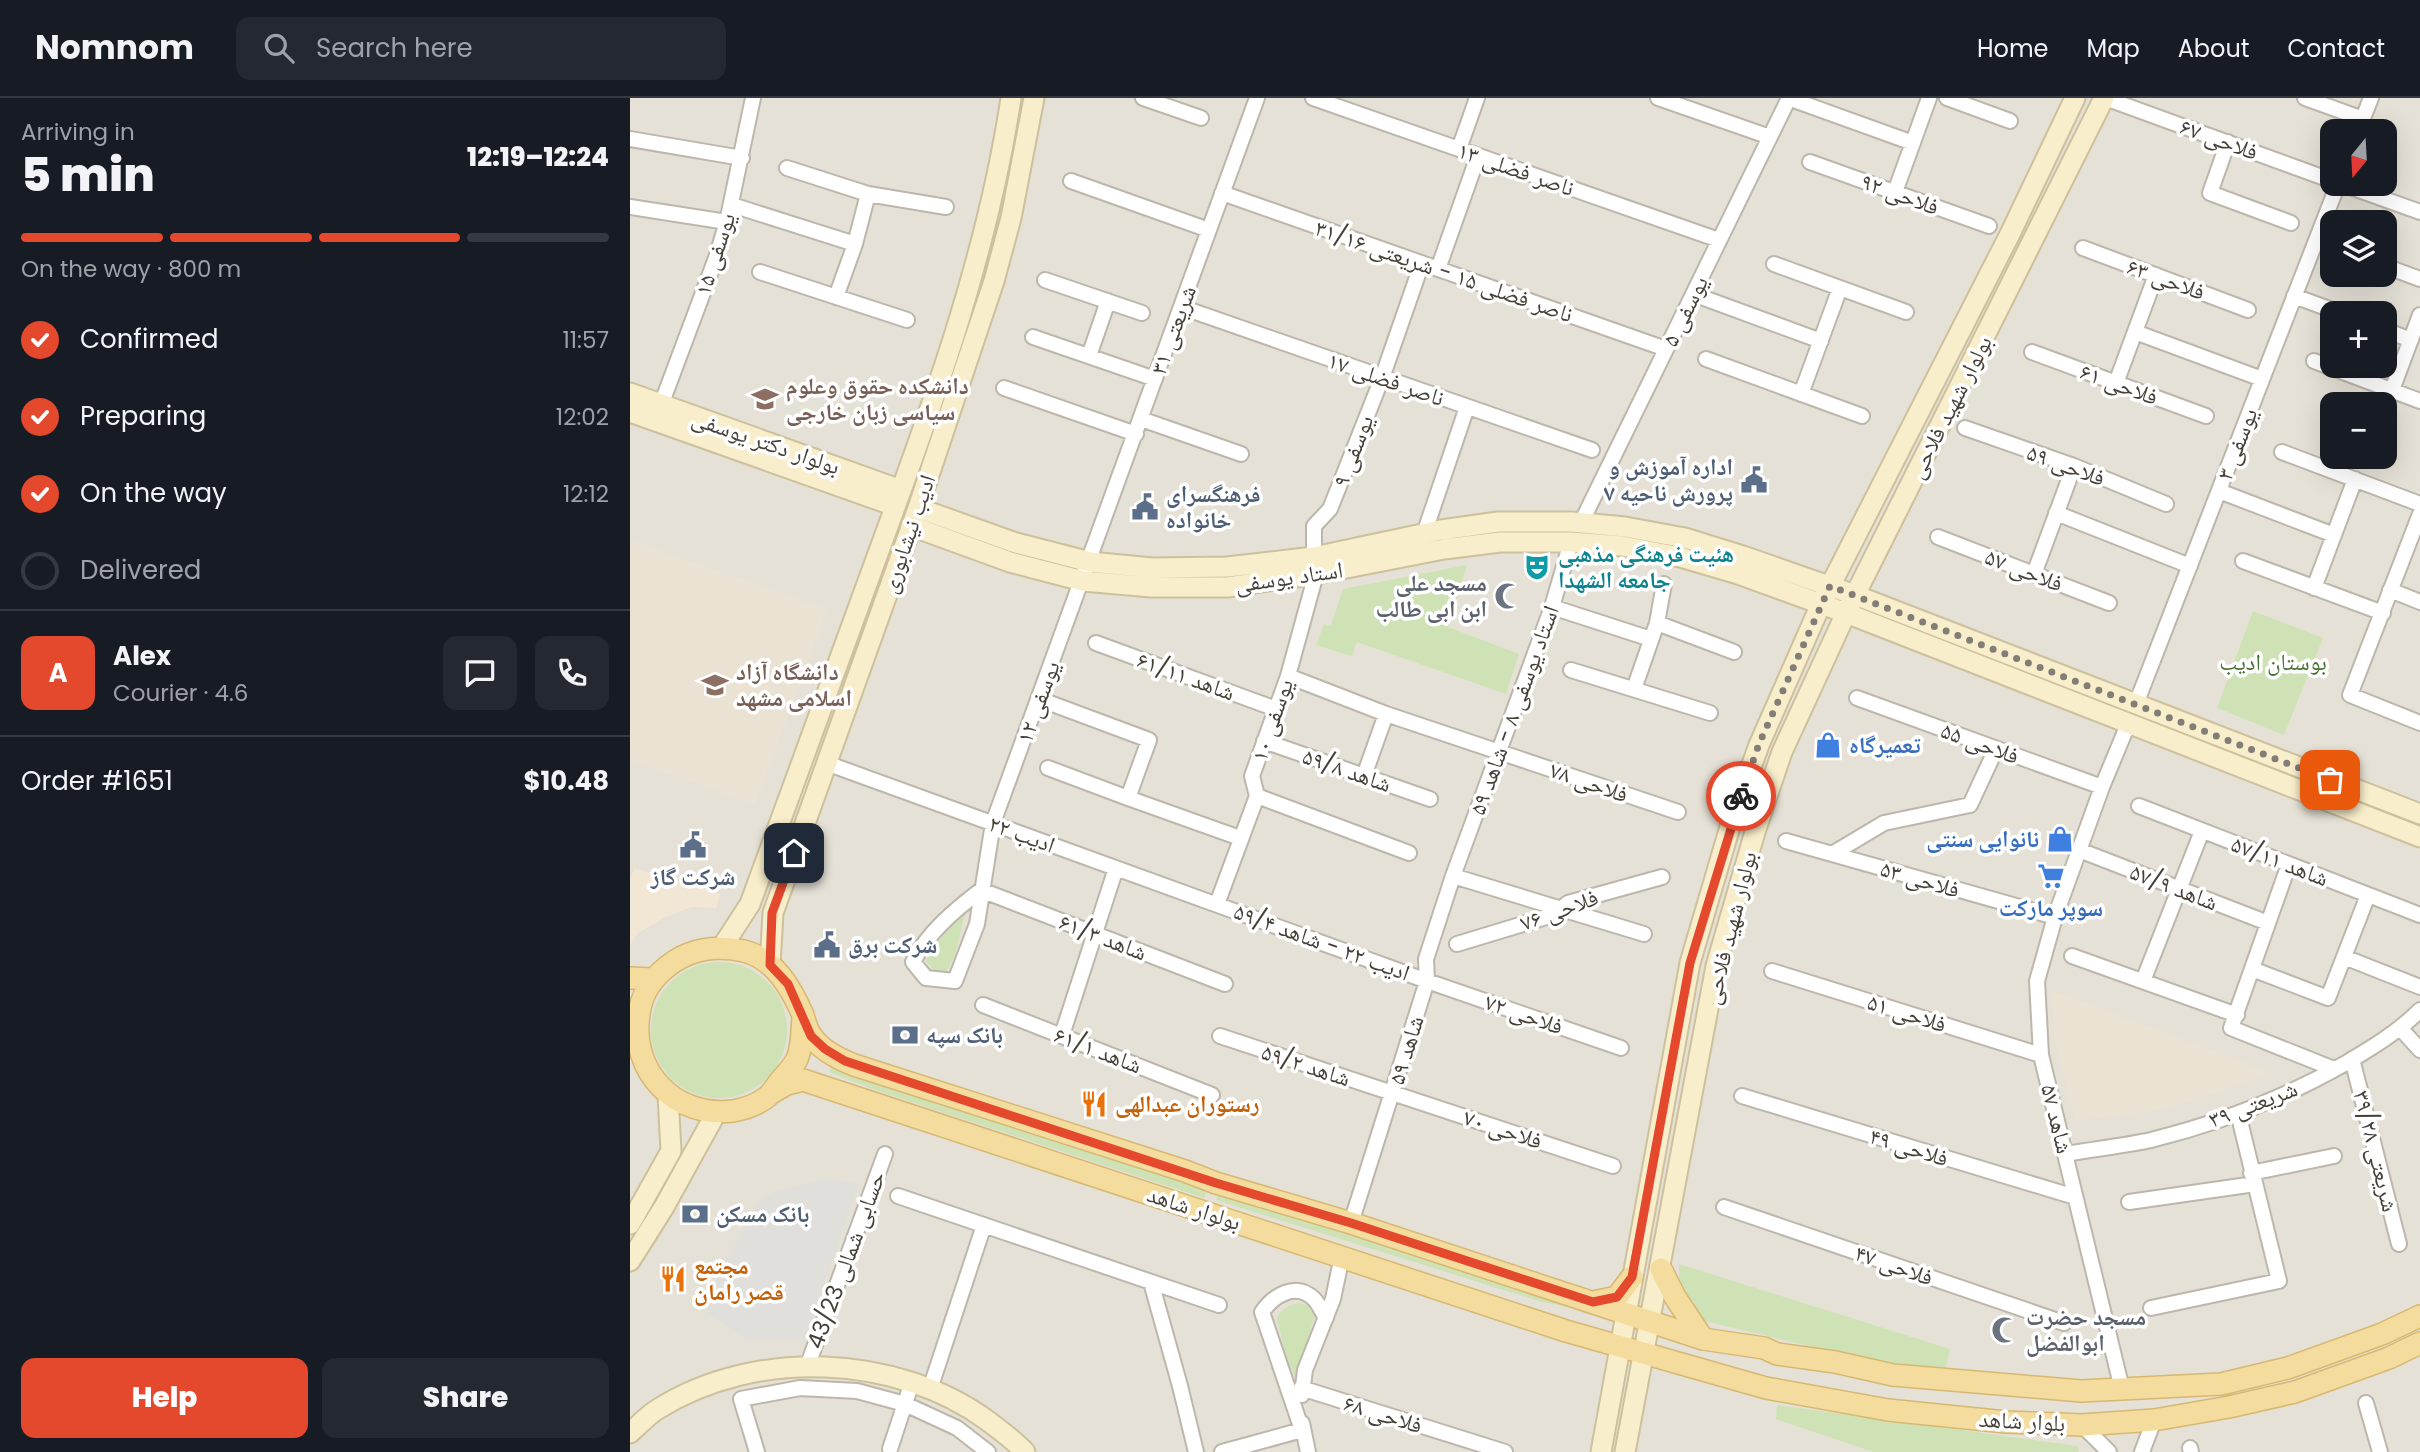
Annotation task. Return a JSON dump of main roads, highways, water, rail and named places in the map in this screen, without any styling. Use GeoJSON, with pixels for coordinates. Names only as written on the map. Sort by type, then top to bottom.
{"type":"FeatureCollection","features":[{"type":"Feature","properties":{"kind":"main road","name":"ادیب نیشابوری"},"geometry":{"type":"LineString","coordinates":[[722,947],[750,904],[898,498],[974,275],[1011,98]]}},
{"type":"Feature","properties":{"kind":"main road","name":"ادیب نیشابوری"},"geometry":{"type":"LineString","coordinates":[[770,965],[772,913],[914,517],[994,281],[1011,218],[1034,98]]}},
{"type":"Feature","properties":{"kind":"main road","name":"بولوار شهید فلاحی"},"geometry":{"type":"LineString","coordinates":[[1601,1452],[1690,963],[1732,820],[1759,744],[1825,595],[2010,234],[2075,98]]}},
{"type":"Feature","properties":{"kind":"main road","name":"بولوار شهید فلاحی"},"geometry":{"type":"LineString","coordinates":[[1625,1452],[1716,966],[1738,887],[1782,752],[1851,604],[2105,98]]}},
{"type":"Feature","properties":{"kind":"main road"},"geometry":{"type":"LineString","coordinates":[[1005,136],[1027,140]]}},
{"type":"Feature","properties":{"kind":"main road","name":"بولوار دکتر یوسفی"},"geometry":{"type":"LineString","coordinates":[[630,393],[898,498]]}},
{"type":"Feature","properties":{"kind":"main road","name":"بولوار دکتر یوسفی"},"geometry":{"type":"LineString","coordinates":[[630,412],[898,498]]}},
{"type":"Feature","properties":{"kind":"main road","name":"استاد یوسفی"},"geometry":{"type":"LineString","coordinates":[[914,517],[1010,562],[1083,581],[1151,587],[1228,587],[1424,534],[1499,522],[1581,523],[1625,527],[1685,538],[1744,556],[1825,595]]}},
{"type":"Feature","properties":{"kind":"main road","name":"استاد یوسفی"},"geometry":{"type":"LineString","coordinates":[[914,517],[1090,562],[1152,568],[1315,565],[1500,542],[1571,542],[1622,546],[1680,557],[1851,604],[2133,713],[2420,814]]}},
{"type":"Feature","properties":{"kind":"main road","name":"استاد یوسفی"},"geometry":{"type":"LineString","coordinates":[[2133,713],[2420,837]]}},
{"type":"Feature","properties":{"kind":"main road"},"geometry":{"type":"LineString","coordinates":[[722,947],[747,952],[770,965],[788,984],[803,1017],[797,1058],[770,1094],[766,1099],[742,1110],[716,1113],[691,1108],[668,1095],[650,1076],[639,1053],[633,1024],[654,979],[672,961],[696,950],[722,947]]}},
{"type":"Feature","properties":{"kind":"main road"},"geometry":{"type":"LineString","coordinates":[[630,978],[654,979]]}},
{"type":"Feature","properties":{"kind":"main road","name":"بولوار شاهد"},"geometry":{"type":"LineString","coordinates":[[803,1017],[811,1036],[825,1049],[854,1065],[1649,1321]]}},
{"type":"Feature","properties":{"kind":"main road","name":"بولوار شاهد"},"geometry":{"type":"LineString","coordinates":[[770,1094],[787,1084],[803,1080],[885,1106],[915,1119],[1620,1347]]}},
{"type":"Feature","properties":{"kind":"main road"},"geometry":{"type":"LineString","coordinates":[[630,1224],[671,1151],[668,1095]]}},
{"type":"Feature","properties":{"kind":"main road"},"geometry":{"type":"LineString","coordinates":[[630,1261],[664,1207],[716,1113]]}},
{"type":"Feature","properties":{"kind":"main road"},"geometry":{"type":"LineString","coordinates":[[1661,1269],[1675,1297],[1703,1339]]}},
{"type":"Feature","properties":{"kind":"main road"},"geometry":{"type":"LineString","coordinates":[[1593,1302],[1617,1297],[1632,1277]]}},
{"type":"Feature","properties":{"kind":"main road","name":"بلوار شاهد"},"geometry":{"type":"LineString","coordinates":[[1649,1321],[1703,1339],[1764,1348],[1777,1354],[1835,1362],[1893,1376],[2081,1391],[2221,1384],[2288,1368],[2382,1335],[2420,1316]]}},
{"type":"Feature","properties":{"kind":"main road","name":"بلوار شاهد"},"geometry":{"type":"LineString","coordinates":[[1620,1347],[1766,1388],[1888,1410],[2006,1422],[2082,1425],[2154,1420],[2295,1392],[2389,1358],[2420,1343]]}},
{"type":"Feature","properties":{"kind":"main road"},"geometry":{"type":"LineString","coordinates":[[630,1433],[657,1409],[733,1377],[807,1367],[853,1367],[921,1386],[967,1406],[1017,1442],[1025,1452]]}},
{"type":"Feature","properties":{"kind":"place","name":"دانشکده حقوق وعلوم سیاسی زبان خارجی"},"geometry":{"type":"Point","coordinates":[765,399]}},
{"type":"Feature","properties":{"kind":"place","name":"اداره آموزش و پرورش ناحیه ۷"},"geometry":{"type":"Point","coordinates":[1754,480]}},
{"type":"Feature","properties":{"kind":"place","name":"فرهنگسرای خانواده"},"geometry":{"type":"Point","coordinates":[1145,507]}},
{"type":"Feature","properties":{"kind":"place","name":"هئیت فرهنگی مذهبی جامعه الشهدا"},"geometry":{"type":"Point","coordinates":[1537,567]}},
{"type":"Feature","properties":{"kind":"place","name":"مسجد علی ابن ابی طالب"},"geometry":{"type":"Point","coordinates":[1508,596]}},
{"type":"Feature","properties":{"kind":"place","name":"دانشگاه آزاد اسلامی مشهد"},"geometry":{"type":"Point","coordinates":[715,685]}},
{"type":"Feature","properties":{"kind":"place","name":"تعمیرگاه"},"geometry":{"type":"Point","coordinates":[1828,745]}},
{"type":"Feature","properties":{"kind":"place","name":"نانوایی سنتی"},"geometry":{"type":"Point","coordinates":[2060,839]}},
{"type":"Feature","properties":{"kind":"place","name":"شرکت گاز"},"geometry":{"type":"Point","coordinates":[693,845]}},
{"type":"Feature","properties":{"kind":"place","name":"سوپر مارکت"},"geometry":{"type":"Point","coordinates":[2051,876]}},
{"type":"Feature","properties":{"kind":"place","name":"شرکت برق"},"geometry":{"type":"Point","coordinates":[827,945]}},
{"type":"Feature","properties":{"kind":"place","name":"بانک سپه"},"geometry":{"type":"Point","coordinates":[905,1035]}},
{"type":"Feature","properties":{"kind":"place","name":"رستوران عبدالهی"},"geometry":{"type":"Point","coordinates":[1094,1104]}},
{"type":"Feature","properties":{"kind":"place","name":"بانک مسکن"},"geometry":{"type":"Point","coordinates":[695,1214]}},
{"type":"Feature","properties":{"kind":"place","name":"مجتمع قصر رامان"},"geometry":{"type":"Point","coordinates":[673,1279]}},
{"type":"Feature","properties":{"kind":"place","name":"مسجد حضرت ابوالفضل"},"geometry":{"type":"Point","coordinates":[2005,1330]}},
{"type":"Feature","properties":{"kind":"park label","name":"بوستان ادیب"},"geometry":{"type":"Point","coordinates":[2273,662]}}]}
